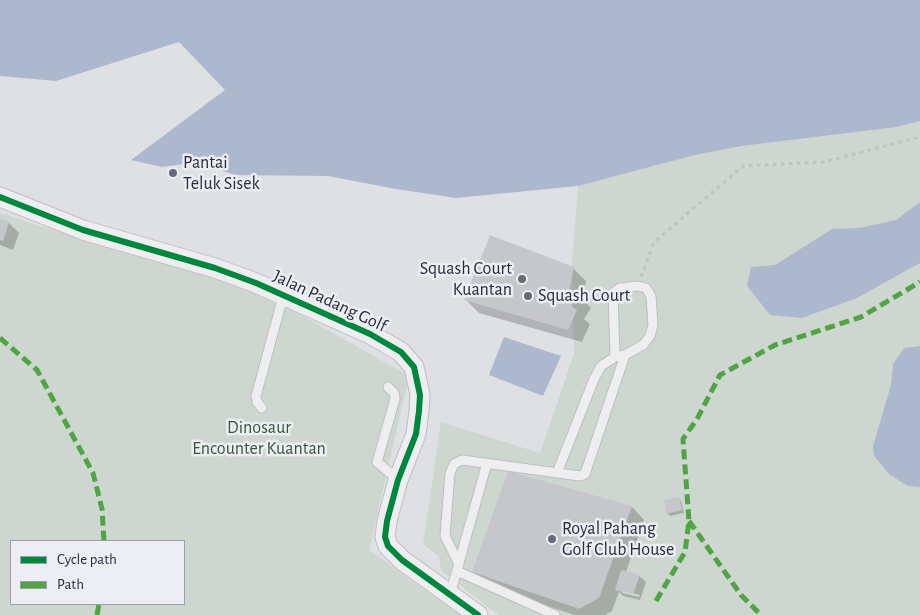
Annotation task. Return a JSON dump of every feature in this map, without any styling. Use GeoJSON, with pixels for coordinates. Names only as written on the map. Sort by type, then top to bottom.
{"type":"FeatureCollection","features":[{"type":"Feature","properties":{"kind":"street","name":"Jalan Padang Golf"},"geometry":{"type":"LineString","coordinates":[[0,197],[84,230],[215,268],[256,283],[370,334],[401,352],[414,367],[420,395],[419,411],[416,434],[398,480],[385,530],[388,546],[402,560],[478,615]]}},
{"type":"Feature","properties":{"kind":"lane"},"geometry":{"type":"LineString","coordinates":[[557,472],[601,366],[615,357],[625,355],[643,345],[650,336],[653,325],[651,296],[646,288],[638,286],[620,288],[613,293],[615,357]]}},
{"type":"Feature","properties":{"kind":"lane"},"geometry":{"type":"LineString","coordinates":[[262,408],[257,402],[256,396],[283,296]]}},
{"type":"Feature","properties":{"kind":"lane"},"geometry":{"type":"LineString","coordinates":[[555,615],[458,567],[445,536],[450,473],[454,464],[462,460],[580,476],[585,474],[625,355]]}},
{"type":"Feature","properties":{"kind":"lane"},"geometry":{"type":"LineString","coordinates":[[388,387],[394,393],[395,399],[377,462],[398,480]]}},
{"type":"Feature","properties":{"kind":"lane"},"geometry":{"type":"LineString","coordinates":[[450,594],[486,463]]}},
{"type":"Feature","properties":{"kind":"path"},"geometry":{"type":"LineString","coordinates":[[638,286],[654,242],[743,166],[824,162],[920,137]]}},
{"type":"Feature","properties":{"kind":"green space"},"geometry":{"type":"Polygon","coordinates":[[[920,121],[920,615],[498,615],[441,570],[439,557],[423,544],[441,422],[540,453],[574,354],[572,263],[578,186],[695,155],[742,146],[897,127],[920,121]]]}},
{"type":"Feature","properties":{"kind":"green space","name":"Dinosaur Encounter Kuantan"},"geometry":{"type":"Polygon","coordinates":[[[0,213],[81,239],[207,274],[273,299],[409,376],[369,550],[460,615],[0,615],[0,213]]]}},
{"type":"Feature","properties":{"kind":"water"},"geometry":{"type":"Polygon","coordinates":[[[0,0],[920,0],[920,121],[897,127],[742,146],[695,155],[578,186],[456,198],[328,176],[235,175],[197,162],[162,167],[131,160],[225,90],[179,42],[56,81],[0,76],[0,0]]]}},
{"type":"Feature","properties":{"kind":"water"},"geometry":{"type":"Polygon","coordinates":[[[920,202],[920,263],[857,298],[802,318],[770,315],[747,286],[751,267],[775,265],[832,229],[859,228],[896,220],[920,202]]]}},
{"type":"Feature","properties":{"kind":"water"},"geometry":{"type":"Polygon","coordinates":[[[504,337],[561,356],[543,396],[489,375],[504,337]]]}},
{"type":"Feature","properties":{"kind":"water"},"geometry":{"type":"Polygon","coordinates":[[[920,346],[920,487],[908,486],[890,475],[874,456],[873,446],[891,385],[893,364],[904,348],[920,346]]]}},
{"type":"Feature","properties":{"kind":"building"},"geometry":{"type":"Polygon","coordinates":[[[0,219],[9,222],[3,241],[0,240],[0,219]]]}},
{"type":"Feature","properties":{"kind":"building","name":"Squash Court Kuantan"},"geometry":{"type":"Polygon","coordinates":[[[490,235],[574,267],[569,290],[579,294],[571,306],[577,310],[568,330],[464,300],[490,235]]]}},
{"type":"Feature","properties":{"kind":"building","name":"Royal Pahang Golf Club House"},"geometry":{"type":"Polygon","coordinates":[[[508,471],[632,506],[599,598],[579,609],[472,572],[508,471]]]}},
{"type":"Feature","properties":{"kind":"building"},"geometry":{"type":"Polygon","coordinates":[[[679,497],[682,510],[666,514],[664,500],[679,497]]]}},
{"type":"Feature","properties":{"kind":"building"},"geometry":{"type":"Polygon","coordinates":[[[621,570],[640,575],[633,594],[615,590],[621,570]]]}},
{"type":"Feature","properties":{"kind":"marked path"},"geometry":{"type":"LineString","coordinates":[[656,601],[685,552],[689,521],[683,439],[697,419],[720,375],[775,345],[861,317],[920,282]]}},
{"type":"Feature","properties":{"kind":"marked path"},"geometry":{"type":"LineString","coordinates":[[0,338],[37,370],[93,473],[102,509],[104,540]]}},
{"type":"Feature","properties":{"kind":"marked path"},"geometry":{"type":"LineString","coordinates":[[689,521],[741,595],[761,615]]}},
{"type":"Feature","properties":{"kind":"marked path"},"geometry":{"type":"LineString","coordinates":[[97,615],[99,605]]}},
{"type":"Feature","properties":{"kind":"cycle path"},"geometry":{"type":"LineString","coordinates":[[0,197],[83,230],[215,268],[256,283],[370,334],[401,352],[414,367],[420,395],[419,411],[416,434],[398,480],[387,521],[385,537],[388,546],[402,560],[478,615]]}},
{"type":"Feature","properties":{"kind":"place","name":"Pantai Teluk Sisek"},"geometry":{"type":"Point","coordinates":[173,173]}},
{"type":"Feature","properties":{"kind":"place","name":"Squash Court Kuantan"},"geometry":{"type":"Point","coordinates":[522,279]}},
{"type":"Feature","properties":{"kind":"place","name":"Squash Court"},"geometry":{"type":"Point","coordinates":[528,296]}},
{"type":"Feature","properties":{"kind":"place","name":"Royal Pahang Golf Club House"},"geometry":{"type":"Point","coordinates":[552,539]}}]}
